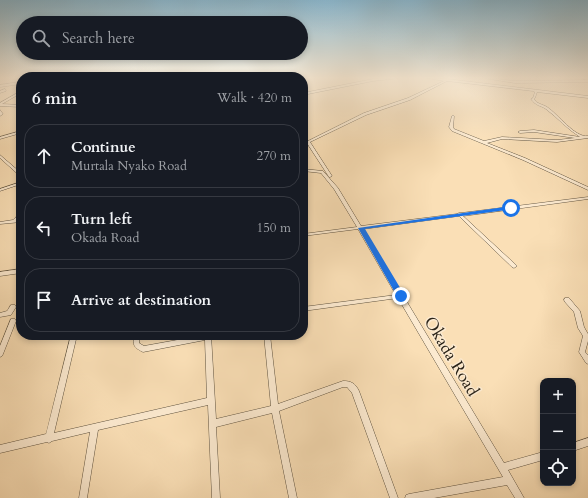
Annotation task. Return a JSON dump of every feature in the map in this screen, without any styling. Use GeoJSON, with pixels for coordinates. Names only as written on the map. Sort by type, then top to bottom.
{"type":"FeatureCollection","features":[{"type":"Feature","properties":{"kind":"street"},"geometry":{"type":"LineString","coordinates":[[336,188],[333,180],[308,142],[365,114],[402,101]]}},
{"type":"Feature","properties":{"kind":"street"},"geometry":{"type":"LineString","coordinates":[[533,101],[546,108],[583,138]]}},
{"type":"Feature","properties":{"kind":"street"},"geometry":{"type":"LineString","coordinates":[[0,104],[16,106]]}},
{"type":"Feature","properties":{"kind":"street"},"geometry":{"type":"LineString","coordinates":[[0,111],[2,114],[0,115]]}},
{"type":"Feature","properties":{"kind":"street"},"geometry":{"type":"LineString","coordinates":[[453,116],[452,128],[588,188]]}},
{"type":"Feature","properties":{"kind":"street"},"geometry":{"type":"LineString","coordinates":[[520,132],[532,131],[583,138]]}},
{"type":"Feature","properties":{"kind":"street"},"geometry":{"type":"LineString","coordinates":[[0,138],[16,133]]}},
{"type":"Feature","properties":{"kind":"street"},"geometry":{"type":"LineString","coordinates":[[485,142],[502,138],[557,141],[588,138]]}},
{"type":"Feature","properties":{"kind":"street"},"geometry":{"type":"LineString","coordinates":[[0,156],[16,170]]}},
{"type":"Feature","properties":{"kind":"street"},"geometry":{"type":"LineString","coordinates":[[308,171],[322,172],[336,188]]}},
{"type":"Feature","properties":{"kind":"street"},"geometry":{"type":"LineString","coordinates":[[0,190],[16,185]]}},
{"type":"Feature","properties":{"kind":"street","name":"Okada Road"},"geometry":{"type":"LineString","coordinates":[[336,188],[520,498]]}},
{"type":"Feature","properties":{"kind":"street"},"geometry":{"type":"LineString","coordinates":[[308,234],[588,198]]}},
{"type":"Feature","properties":{"kind":"street"},"geometry":{"type":"LineString","coordinates":[[459,214],[514,266]]}},
{"type":"Feature","properties":{"kind":"street"},"geometry":{"type":"LineString","coordinates":[[0,223],[14,222]]}},
{"type":"Feature","properties":{"kind":"street"},"geometry":{"type":"LineString","coordinates":[[0,274],[16,272]]}},
{"type":"Feature","properties":{"kind":"street"},"geometry":{"type":"LineString","coordinates":[[308,308],[401,296]]}},
{"type":"Feature","properties":{"kind":"street"},"geometry":{"type":"LineString","coordinates":[[567,300],[577,311],[586,336],[582,352],[588,361]]}},
{"type":"Feature","properties":{"kind":"street"},"geometry":{"type":"LineString","coordinates":[[0,315],[9,313],[13,307]]}},
{"type":"Feature","properties":{"kind":"street"},"geometry":{"type":"LineString","coordinates":[[0,354],[13,321]]}},
{"type":"Feature","properties":{"kind":"street"},"geometry":{"type":"LineString","coordinates":[[49,439],[73,340]]}},
{"type":"Feature","properties":{"kind":"street"},"geometry":{"type":"LineString","coordinates":[[136,340],[136,344],[143,349],[188,340]]}},
{"type":"Feature","properties":{"kind":"street"},"geometry":{"type":"LineString","coordinates":[[208,340],[216,498]]}},
{"type":"Feature","properties":{"kind":"street"},"geometry":{"type":"LineString","coordinates":[[268,340],[275,409],[293,498]]}},
{"type":"Feature","properties":{"kind":"street"},"geometry":{"type":"LineString","coordinates":[[212,424],[275,409],[343,384],[353,387],[394,498]]}},
{"type":"Feature","properties":{"kind":"street"},"geometry":{"type":"LineString","coordinates":[[0,449],[94,429],[210,401]]}},
{"type":"Feature","properties":{"kind":"street"},"geometry":{"type":"LineString","coordinates":[[83,498],[94,429]]}},
{"type":"Feature","properties":{"kind":"street"},"geometry":{"type":"LineString","coordinates":[[576,446],[588,442]]}},
{"type":"Feature","properties":{"kind":"street"},"geometry":{"type":"LineString","coordinates":[[502,468],[540,457]]}},
{"type":"Feature","properties":{"kind":"street"},"geometry":{"type":"LineString","coordinates":[[409,498],[509,480]]}},
{"type":"Feature","properties":{"kind":"route"},"geometry":{"type":"LineString","coordinates":[[401,296],[361,228],[511,208]]}}]}
